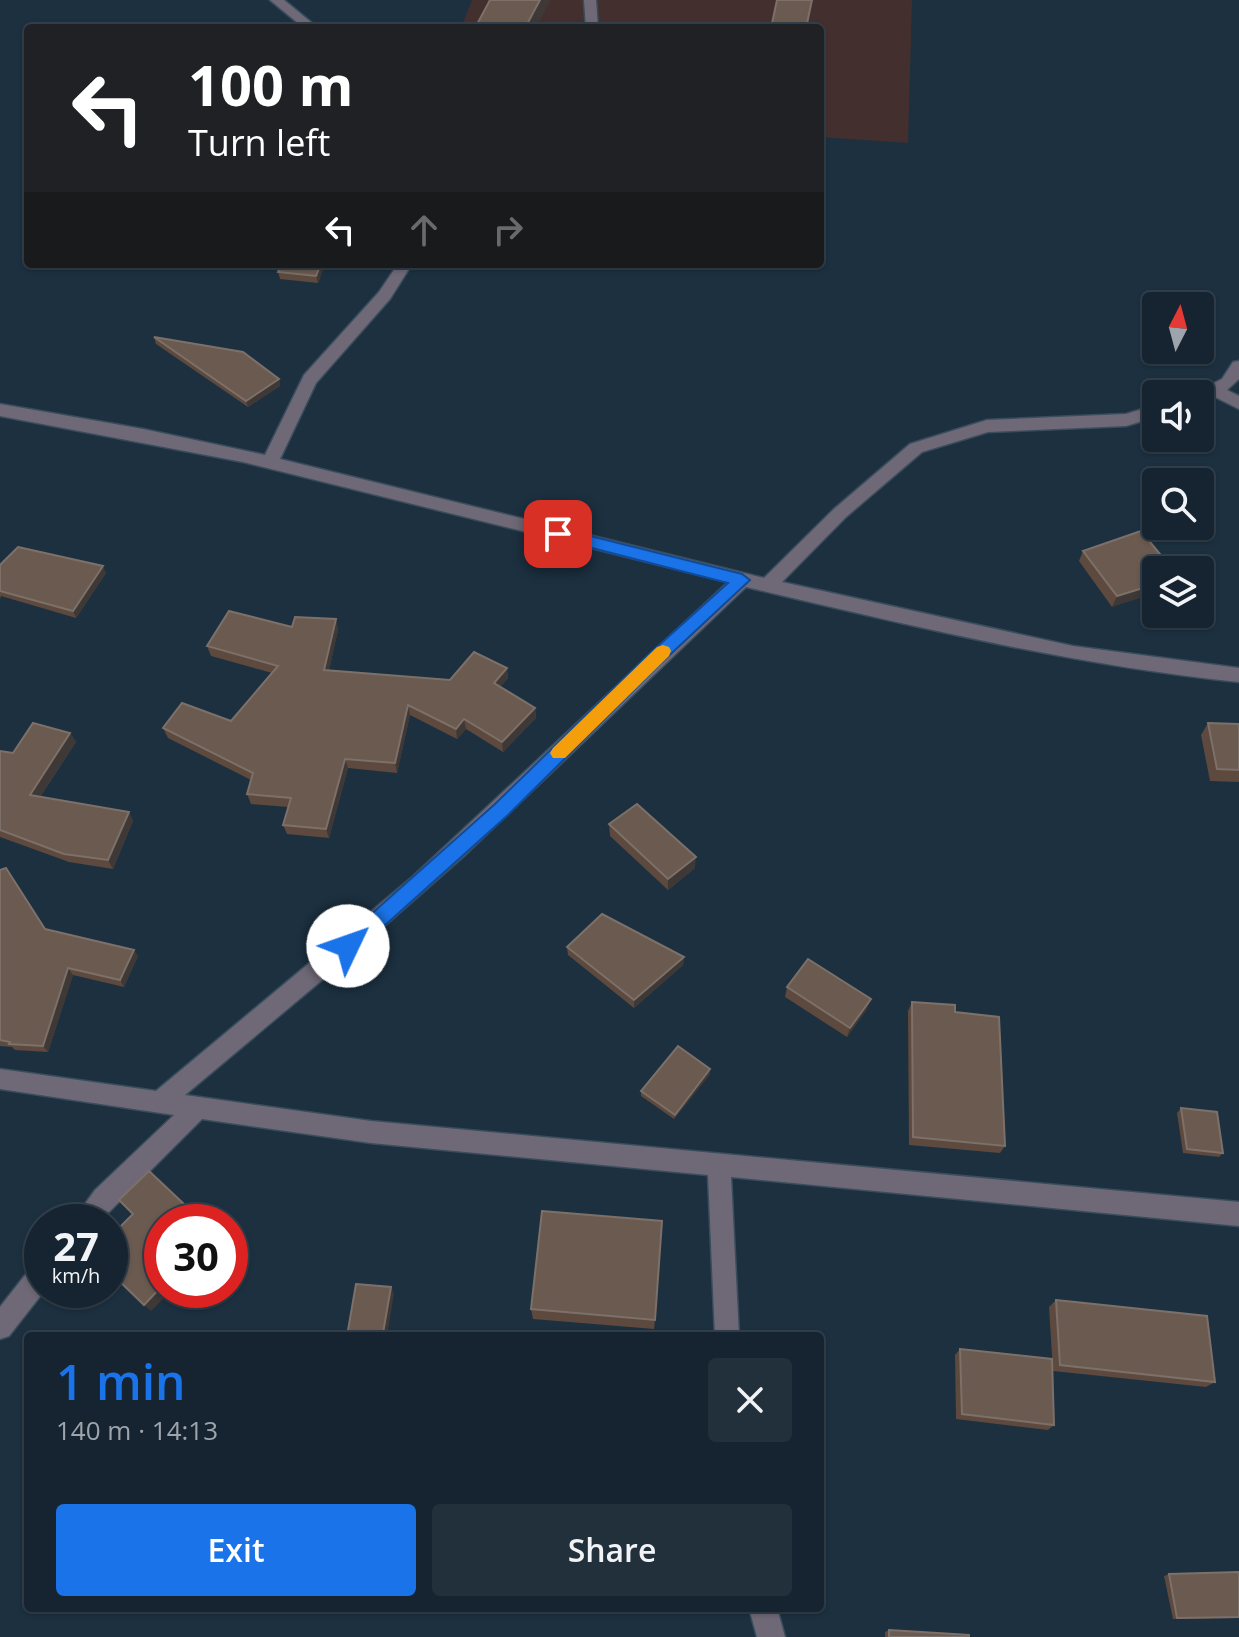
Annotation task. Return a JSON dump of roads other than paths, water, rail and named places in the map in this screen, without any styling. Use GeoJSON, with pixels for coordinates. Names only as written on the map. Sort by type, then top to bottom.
{"type":"FeatureCollection","features":[{"type":"Feature","properties":{"kind":"street"},"geometry":{"type":"LineString","coordinates":[[276,0],[307,24]]}},
{"type":"Feature","properties":{"kind":"street"},"geometry":{"type":"LineString","coordinates":[[590,0],[592,24]]}},
{"type":"Feature","properties":{"kind":"street"},"geometry":{"type":"LineString","coordinates":[[270,463],[310,379],[374,308],[403,268]]}},
{"type":"Feature","properties":{"kind":"street"},"geometry":{"type":"LineString","coordinates":[[1214,390],[1228,383],[1239,366]]}},
{"type":"Feature","properties":{"kind":"street"},"geometry":{"type":"LineString","coordinates":[[1214,395],[1239,403]]}},
{"type":"Feature","properties":{"kind":"street"},"geometry":{"type":"LineString","coordinates":[[0,410],[162,439],[270,463],[767,586],[1051,649],[1165,669],[1239,675]]}},
{"type":"Feature","properties":{"kind":"street"},"geometry":{"type":"LineString","coordinates":[[767,586],[840,513],[916,448],[987,426],[1126,420],[1142,415]]}},
{"type":"Feature","properties":{"kind":"street"},"geometry":{"type":"LineString","coordinates":[[160,1101],[305,985],[501,809],[653,660],[742,580]]}},
{"type":"Feature","properties":{"kind":"street"},"geometry":{"type":"LineString","coordinates":[[0,1079],[371,1132],[1239,1214]]}},
{"type":"Feature","properties":{"kind":"street"},"geometry":{"type":"LineString","coordinates":[[98,1204],[198,1107]]}},
{"type":"Feature","properties":{"kind":"street"},"geometry":{"type":"LineString","coordinates":[[719,1164],[727,1332]]}},
{"type":"Feature","properties":{"kind":"street"},"geometry":{"type":"LineString","coordinates":[[0,1327],[24,1297]]}},
{"type":"Feature","properties":{"kind":"street"},"geometry":{"type":"LineString","coordinates":[[764,1612],[771,1637]]}}]}
